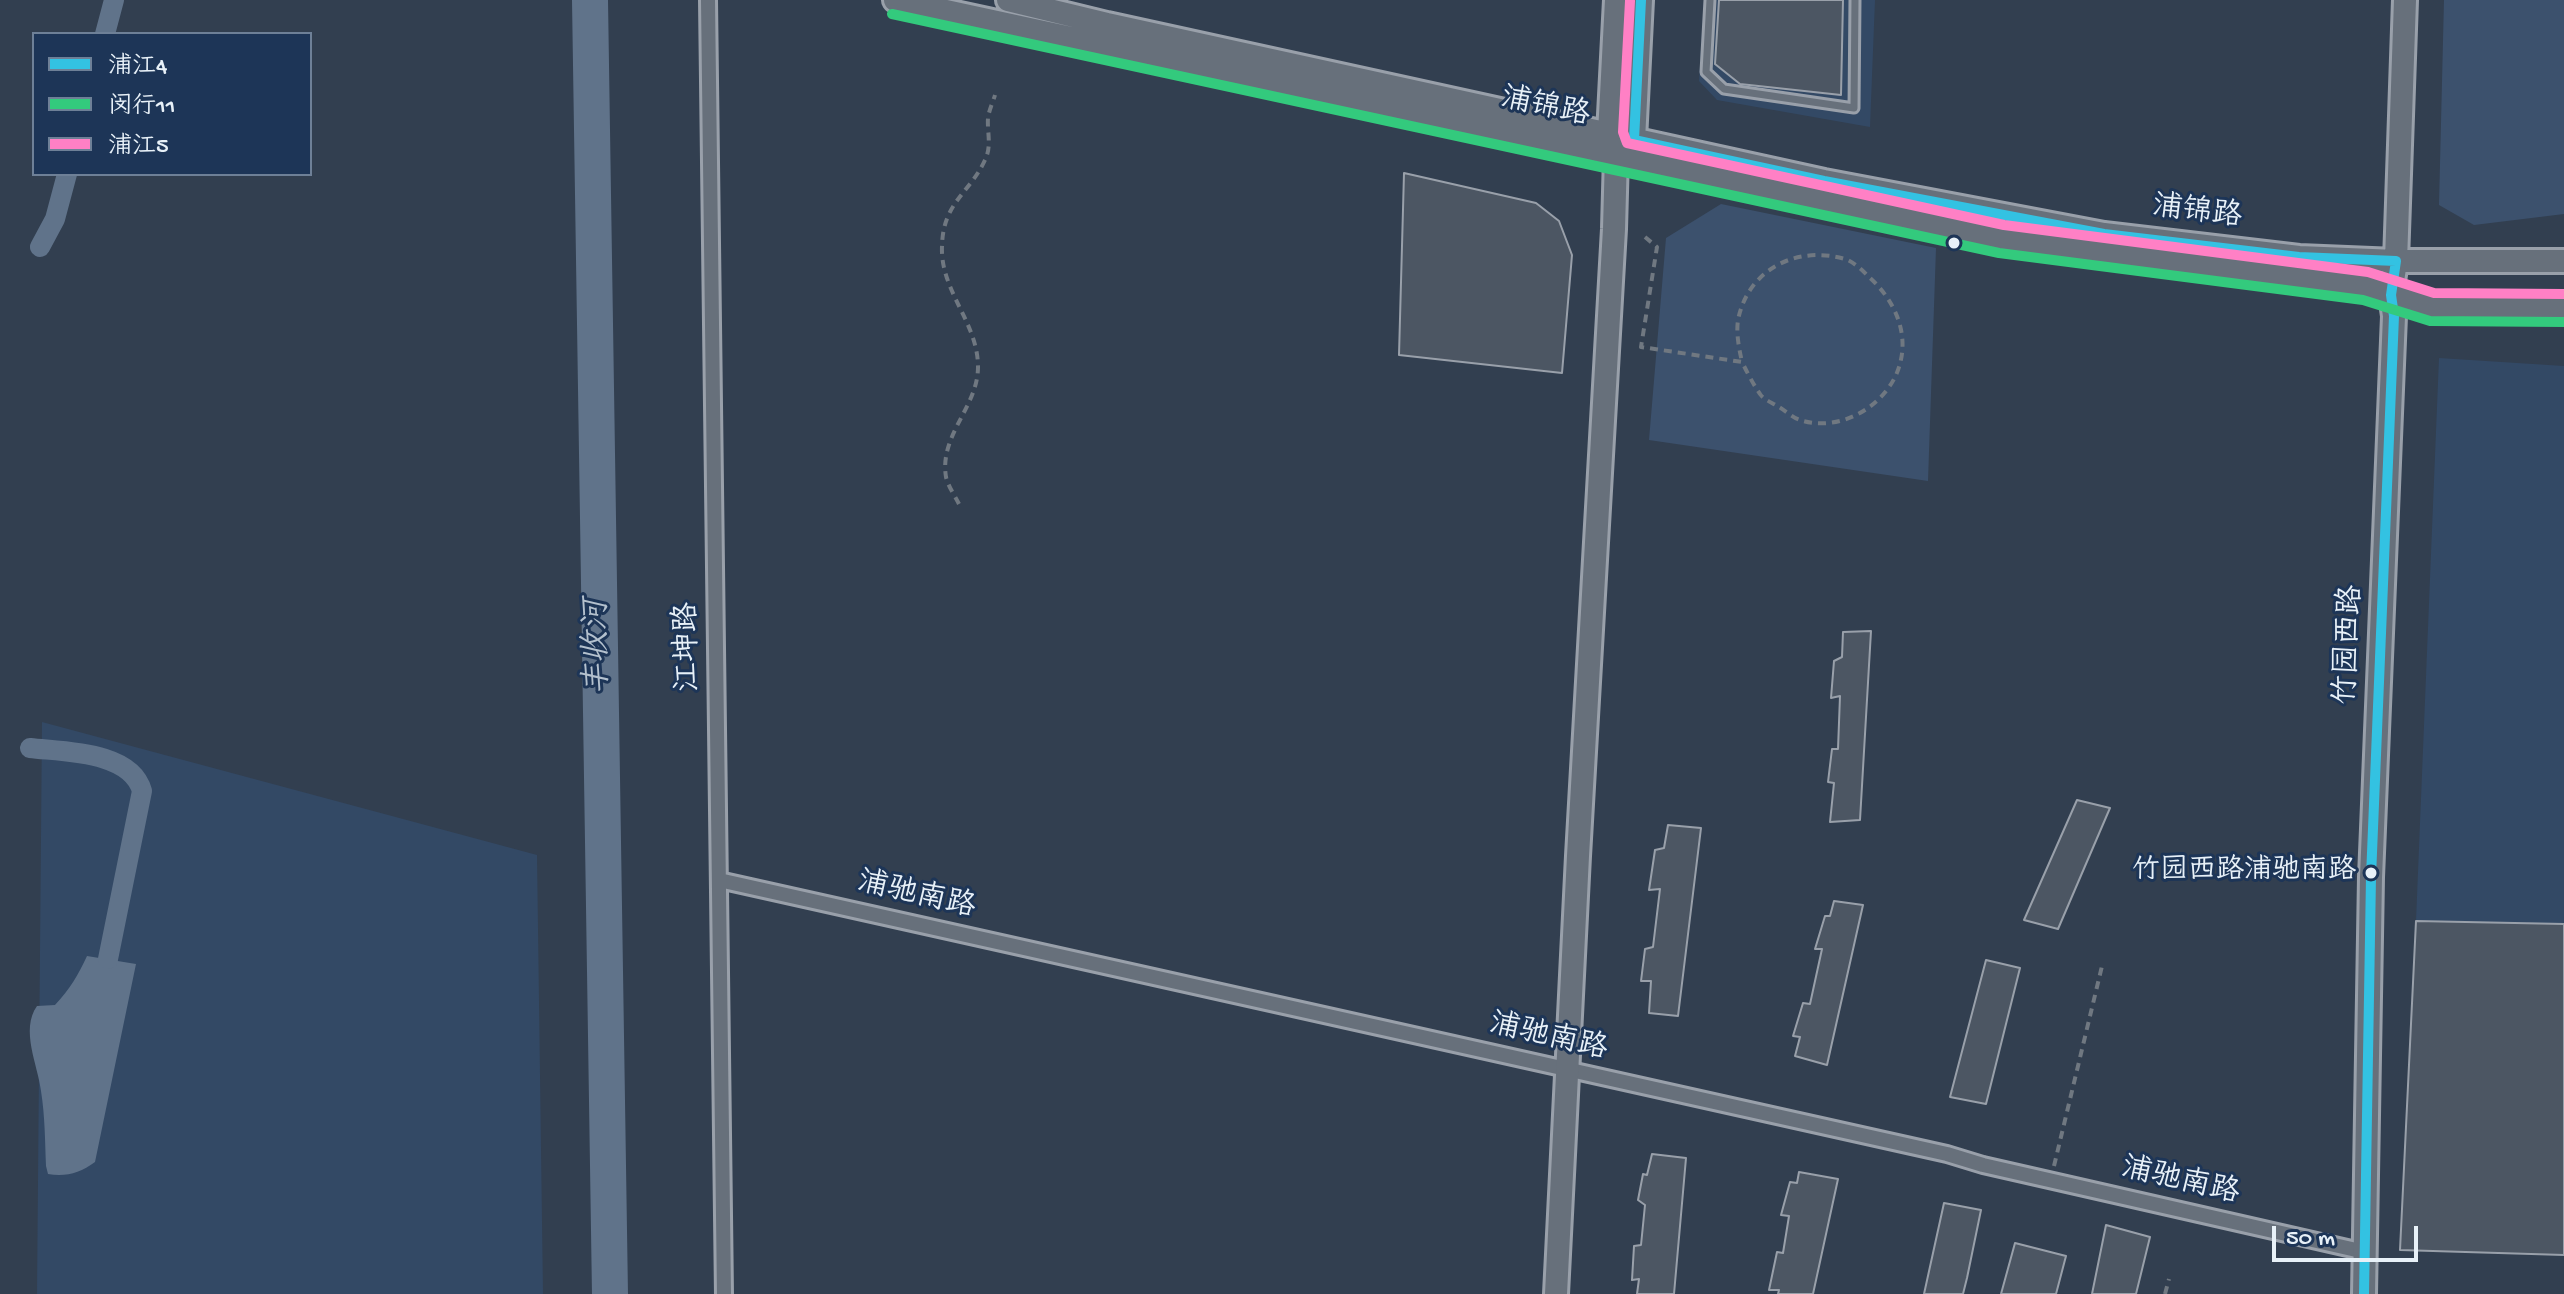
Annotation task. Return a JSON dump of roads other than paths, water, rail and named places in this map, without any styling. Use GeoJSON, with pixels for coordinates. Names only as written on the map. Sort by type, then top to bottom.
{"type":"FeatureCollection","features":[{"type":"Feature","properties":{"kind":"main road","name":"浦锦路"},"geometry":{"type":"LineString","coordinates":[[895,0],[1203,68],[1612,145]]}},
{"type":"Feature","properties":{"kind":"main road","name":"浦锦路"},"geometry":{"type":"LineString","coordinates":[[1008,0],[2002,239],[2366,286],[2432,307],[2564,308]]}},
{"type":"Feature","properties":{"kind":"main road"},"geometry":{"type":"LineString","coordinates":[[1556,1294],[1612,145],[1616,0]]}},
{"type":"Feature","properties":{"kind":"main road"},"geometry":{"type":"LineString","coordinates":[[1612,145],[1634,140],[1641,0]]}},
{"type":"Feature","properties":{"kind":"main road","name":"竹园西路"},"geometry":{"type":"LineString","coordinates":[[2364,1294],[2371,877],[2394,316],[2391,295],[2396,261],[2405,0]]}},
{"type":"Feature","properties":{"kind":"main road","name":"浦锦路"},"geometry":{"type":"LineString","coordinates":[[1634,140],[1824,181],[2104,234],[2299,257],[2396,261],[2564,261]]}},
{"type":"Feature","properties":{"kind":"street","name":"江坤路"},"geometry":{"type":"LineString","coordinates":[[708,0],[724,1294]]}},
{"type":"Feature","properties":{"kind":"street","name":"浦驰南路"},"geometry":{"type":"LineString","coordinates":[[719,880],[1947,1154],[1983,1165],[2365,1252]]}},
{"type":"Feature","properties":{"kind":"lane"},"geometry":{"type":"LineString","coordinates":[[1710,0],[1706,72],[1724,89],[1854,108],[1855,0]]}},
{"type":"Feature","properties":{"kind":"waterway"},"geometry":{"type":"LineString","coordinates":[[106,32],[114,0]]}},
{"type":"Feature","properties":{"kind":"waterway","name":"丰收河"},"geometry":{"type":"LineString","coordinates":[[590,0],[610,1294]]}},
{"type":"Feature","properties":{"kind":"waterway"},"geometry":{"type":"LineString","coordinates":[[40,247],[55,219],[66,176]]}},
{"type":"Feature","properties":{"kind":"waterway"},"geometry":{"type":"LineString","coordinates":[[30,748],[77,753],[111,761],[125,768],[142,791],[108,959]]}},
{"type":"Feature","properties":{"kind":"place","name":"竹园西路浦驰南路"},"geometry":{"type":"Point","coordinates":[2371,873]}}]}
